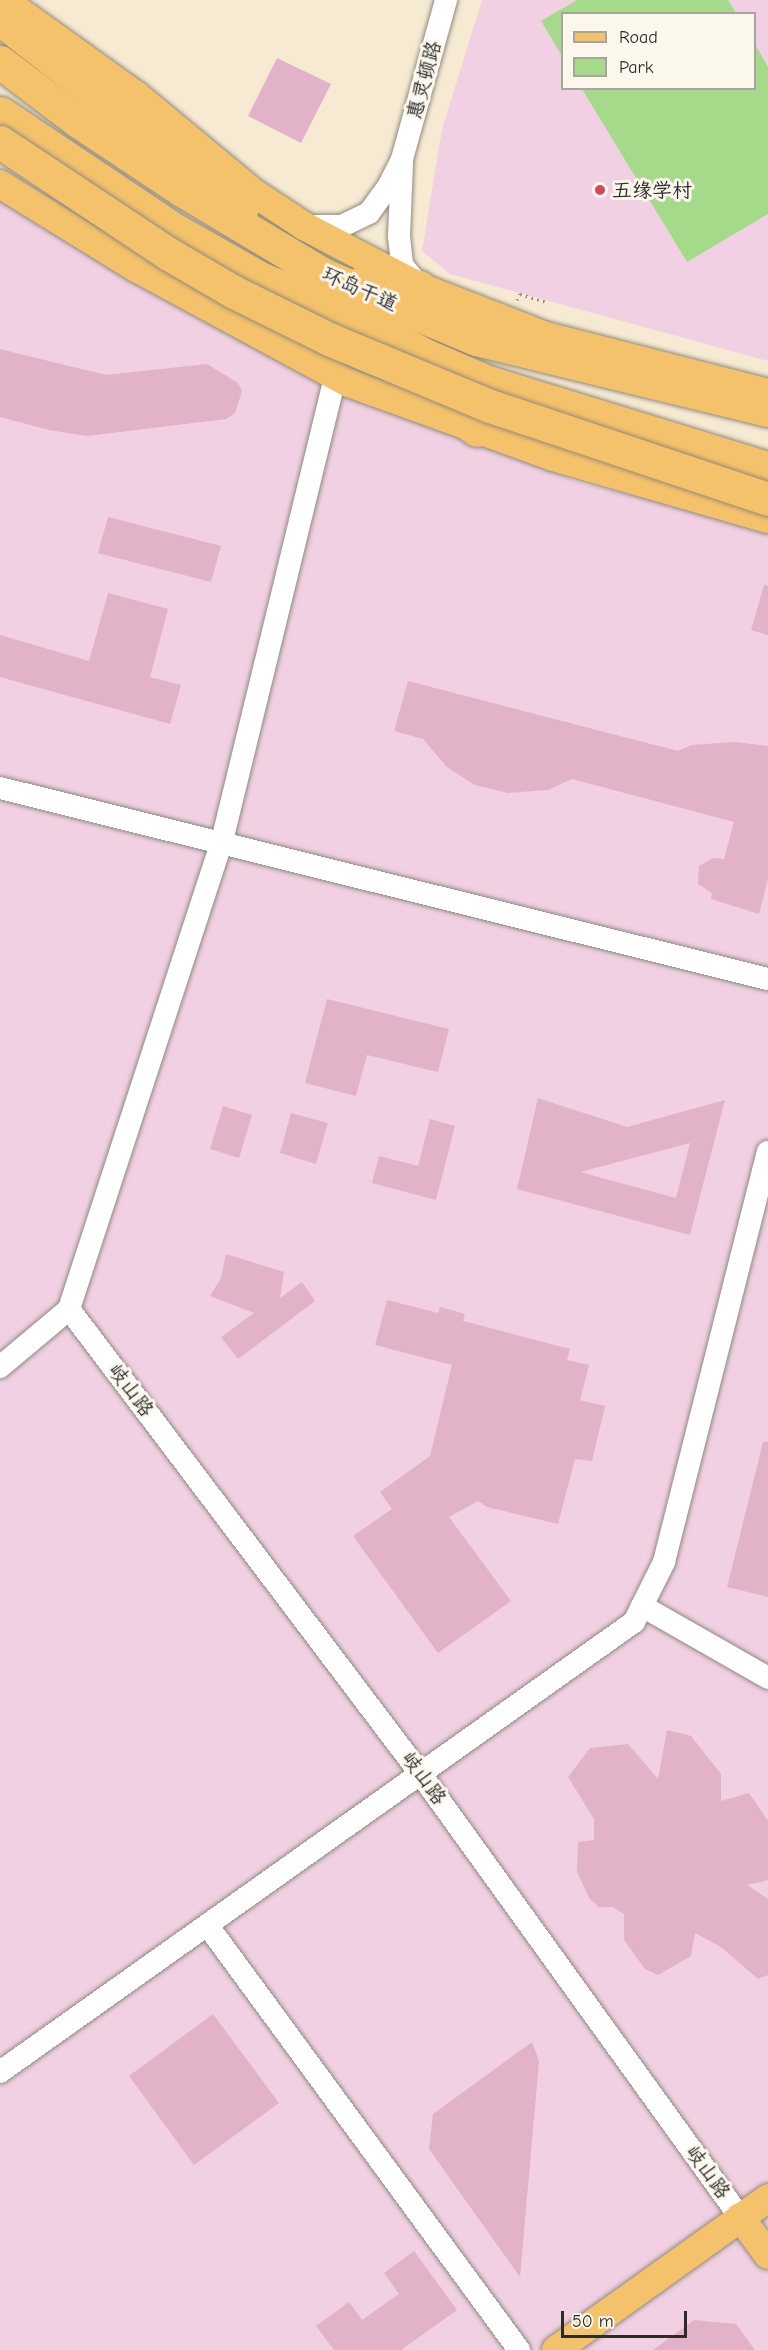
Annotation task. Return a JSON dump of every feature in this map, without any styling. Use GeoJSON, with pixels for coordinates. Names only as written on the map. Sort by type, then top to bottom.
{"type":"FeatureCollection","features":[{"type":"Feature","properties":{"kind":"highway"},"geometry":{"type":"LineString","coordinates":[[7,7],[152,134],[224,191],[312,268],[420,287]]}},
{"type":"Feature","properties":{"kind":"highway","name":"环岛干道"},"geometry":{"type":"LineString","coordinates":[[0,62],[78,121],[312,268],[476,339],[768,410]]}},
{"type":"Feature","properties":{"kind":"highway","name":"环岛干道"},"geometry":{"type":"LineString","coordinates":[[0,113],[176,230],[262,279],[354,317],[427,356],[488,382],[768,468]]}},
{"type":"Feature","properties":{"kind":"highway"},"geometry":{"type":"LineString","coordinates":[[0,142],[167,253],[234,292],[330,339],[490,406],[768,499]]}},
{"type":"Feature","properties":{"kind":"highway"},"geometry":{"type":"LineString","coordinates":[[262,279],[477,430]]}},
{"type":"Feature","properties":{"kind":"main road"},"geometry":{"type":"LineString","coordinates":[[7,7],[136,96],[254,193],[304,226],[420,287],[546,336],[768,393]]}},
{"type":"Feature","properties":{"kind":"main road"},"geometry":{"type":"LineString","coordinates":[[0,184],[126,263],[335,376],[477,430],[768,519]]}},
{"type":"Feature","properties":{"kind":"main road"},"geometry":{"type":"LineString","coordinates":[[556,2350],[768,2198]]}},
{"type":"Feature","properties":{"kind":"main road","name":"岐山路"},"geometry":{"type":"LineString","coordinates":[[740,2217],[768,2255]]}},
{"type":"Feature","properties":{"kind":"street","name":"惠灵顿路"},"geometry":{"type":"LineString","coordinates":[[402,159],[446,0]]}},
{"type":"Feature","properties":{"kind":"street"},"geometry":{"type":"LineString","coordinates":[[304,226],[342,226],[369,213],[402,159]]}},
{"type":"Feature","properties":{"kind":"street"},"geometry":{"type":"LineString","coordinates":[[402,159],[399,236],[402,265],[420,287]]}},
{"type":"Feature","properties":{"kind":"street"},"geometry":{"type":"LineString","coordinates":[[0,1367],[69,1309],[222,845],[335,376]]}},
{"type":"Feature","properties":{"kind":"street"},"geometry":{"type":"LineString","coordinates":[[0,788],[768,980]]}},
{"type":"Feature","properties":{"kind":"street"},"geometry":{"type":"LineString","coordinates":[[0,2072],[422,1776],[634,1623],[664,1562],[768,1152]]}},
{"type":"Feature","properties":{"kind":"street","name":"岐山路"},"geometry":{"type":"LineString","coordinates":[[69,1309],[422,1776],[740,2217]]}},
{"type":"Feature","properties":{"kind":"street"},"geometry":{"type":"LineString","coordinates":[[642,1606],[768,1678]]}},
{"type":"Feature","properties":{"kind":"street"},"geometry":{"type":"LineString","coordinates":[[208,1926],[519,2350]]}},
{"type":"Feature","properties":{"kind":"shaded area","name":"五缘学村"},"geometry":{"type":"Polygon","coordinates":[[[482,0],[768,0],[768,361],[450,274],[422,251],[442,129],[482,0]]]}},
{"type":"Feature","properties":{"kind":"shaded area"},"geometry":{"type":"Polygon","coordinates":[[[0,188],[344,390],[581,483],[768,527],[768,2350],[0,2350],[0,188]]]}},
{"type":"Feature","properties":{"kind":"green space"},"geometry":{"type":"Polygon","coordinates":[[[577,0],[728,0],[735,12],[561,12],[561,54],[541,21],[577,0]]]}},
{"type":"Feature","properties":{"kind":"green space"},"geometry":{"type":"Polygon","coordinates":[[[756,46],[768,67],[768,214],[687,262],[583,90],[756,90],[756,46]]]}},
{"type":"Feature","properties":{"kind":"building"},"geometry":{"type":"Polygon","coordinates":[[[277,58],[331,84],[301,143],[248,116],[277,58]]]}},
{"type":"Feature","properties":{"kind":"building"},"geometry":{"type":"Polygon","coordinates":[[[0,349],[106,375],[207,364],[238,383],[242,391],[235,413],[226,419],[87,436],[49,430],[0,417],[0,349]]]}},
{"type":"Feature","properties":{"kind":"building"},"geometry":{"type":"Polygon","coordinates":[[[108,517],[221,546],[211,582],[98,553],[108,517]]]}},
{"type":"Feature","properties":{"kind":"building"},"geometry":{"type":"Polygon","coordinates":[[[764,585],[768,586],[768,635],[751,630],[764,585]]]}},
{"type":"Feature","properties":{"kind":"building"},"geometry":{"type":"Polygon","coordinates":[[[108,593],[168,609],[150,677],[181,685],[170,724],[0,677],[0,635],[89,661],[108,593]]]}},
{"type":"Feature","properties":{"kind":"building"},"geometry":{"type":"Polygon","coordinates":[[[408,681],[678,751],[692,745],[734,742],[768,746],[768,879],[759,914],[711,899],[712,893],[698,884],[699,866],[713,858],[724,859],[734,822],[572,779],[548,790],[508,793],[475,785],[447,767],[423,739],[394,731],[408,681]]]}},
{"type":"Feature","properties":{"kind":"building"},"geometry":{"type":"Polygon","coordinates":[[[327,999],[449,1029],[438,1072],[367,1055],[356,1096],[305,1083],[327,999]]]}},
{"type":"Feature","properties":{"kind":"building"},"geometry":{"type":"Polygon","coordinates":[[[538,1098],[627,1127],[725,1100],[690,1235],[517,1189],[538,1098]],[[690,1143],[580,1172],[676,1198],[690,1143]]]}},
{"type":"Feature","properties":{"kind":"building"},"geometry":{"type":"Polygon","coordinates":[[[223,1106],[252,1115],[239,1158],[210,1149],[223,1106]]]}},
{"type":"Feature","properties":{"kind":"building"},"geometry":{"type":"Polygon","coordinates":[[[291,1113],[328,1123],[316,1164],[280,1153],[291,1113]]]}},
{"type":"Feature","properties":{"kind":"building"},"geometry":{"type":"Polygon","coordinates":[[[430,1119],[455,1126],[436,1200],[372,1183],[379,1156],[418,1166],[430,1119]]]}},
{"type":"Feature","properties":{"kind":"building"},"geometry":{"type":"Polygon","coordinates":[[[226,1254],[284,1272],[280,1298],[302,1282],[315,1301],[238,1359],[221,1337],[254,1313],[210,1296],[221,1278],[226,1254]]]}},
{"type":"Feature","properties":{"kind":"building"},"geometry":{"type":"Polygon","coordinates":[[[387,1300],[438,1313],[440,1307],[465,1314],[463,1321],[570,1349],[567,1360],[589,1365],[580,1400],[605,1406],[592,1461],[575,1459],[558,1524],[487,1507],[478,1501],[449,1517],[511,1601],[438,1653],[353,1536],[392,1509],[380,1492],[430,1456],[452,1365],[375,1345],[387,1300]]]}},
{"type":"Feature","properties":{"kind":"building"},"geometry":{"type":"Polygon","coordinates":[[[763,1442],[768,1442],[768,1597],[727,1587],[763,1442]]]}},
{"type":"Feature","properties":{"kind":"building"},"geometry":{"type":"Polygon","coordinates":[[[667,1730],[691,1736],[721,1774],[721,1801],[749,1793],[768,1821],[768,1880],[747,1885],[768,1899],[768,1975],[758,1979],[721,1947],[695,1933],[691,1956],[658,1975],[645,1969],[624,1940],[624,1914],[613,1907],[599,1907],[589,1898],[577,1872],[578,1842],[594,1840],[594,1819],[568,1777],[590,1748],[628,1744],[658,1779],[667,1730]]]}},
{"type":"Feature","properties":{"kind":"building"},"geometry":{"type":"Polygon","coordinates":[[[213,2014],[279,2103],[194,2165],[129,2076],[213,2014]]]}},
{"type":"Feature","properties":{"kind":"building"},"geometry":{"type":"Polygon","coordinates":[[[532,2042],[539,2061],[520,2277],[429,2149],[433,2114],[532,2042]]]}},
{"type":"Feature","properties":{"kind":"building"},"geometry":{"type":"Polygon","coordinates":[[[414,2251],[457,2310],[401,2350],[334,2350],[316,2326],[349,2302],[362,2320],[399,2294],[384,2273],[414,2251]]]}},
{"type":"Feature","properties":{"kind":"building"},"geometry":{"type":"Polygon","coordinates":[[[694,2320],[736,2324],[755,2350],[653,2350],[694,2320]]]}},
{"type":"Feature","properties":{"kind":"place","name":"五缘学村"},"geometry":{"type":"Point","coordinates":[600,190]}}]}
